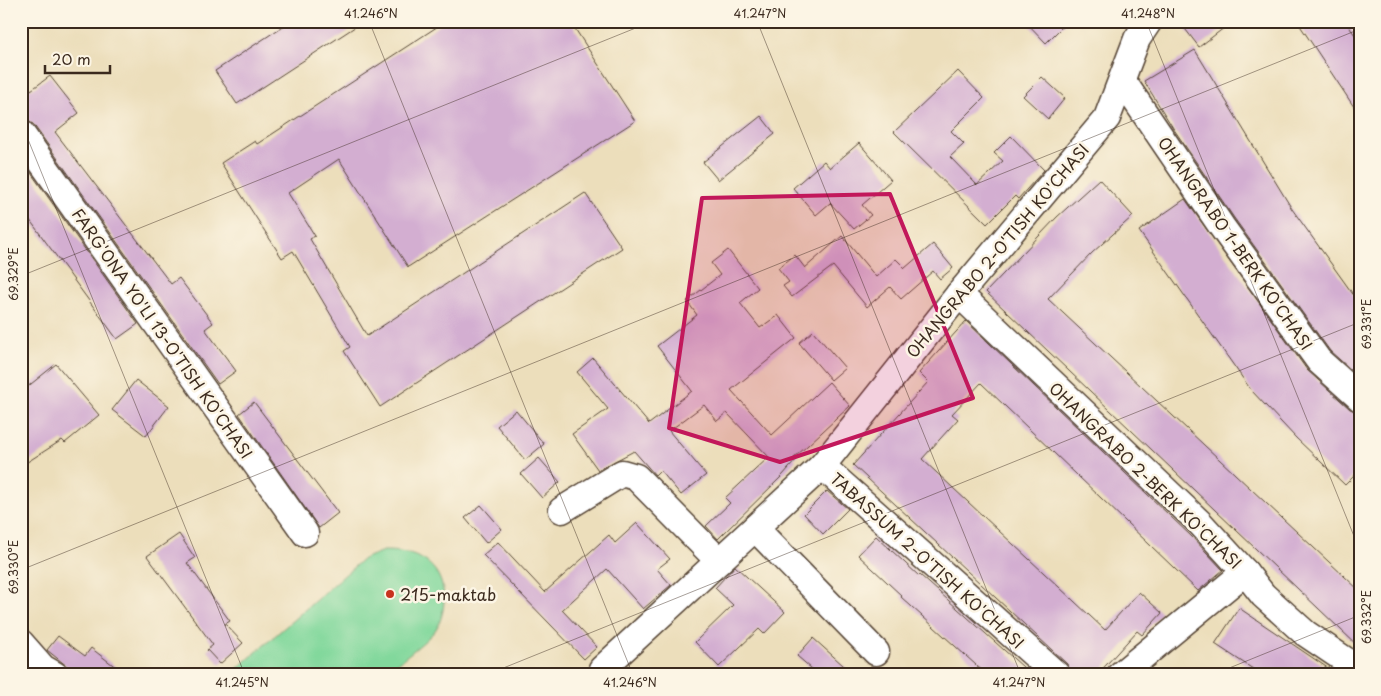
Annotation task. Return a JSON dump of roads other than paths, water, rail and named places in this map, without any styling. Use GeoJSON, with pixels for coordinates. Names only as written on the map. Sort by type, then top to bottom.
{"type":"FeatureCollection","features":[{"type":"Feature","properties":{"kind":"street","name":"OHANGRABO 2-O'TISH KO'CHASI"},"geometry":{"type":"LineString","coordinates":[[602,670],[822,466],[959,294],[1107,118],[1137,38],[1149,21]]}},
{"type":"Feature","properties":{"kind":"street","name":"OHANGRABO 1-BERK KO'CHASI"},"geometry":{"type":"LineString","coordinates":[[1122,80],[1222,227],[1318,361],[1360,398]]}},
{"type":"Feature","properties":{"kind":"street","name":"FARG'ONA YO'LI 13-O'TISH KO'CHASI"},"geometry":{"type":"LineString","coordinates":[[21,133],[305,533]]}},
{"type":"Feature","properties":{"kind":"street","name":"OHANGRABO 2-BERK KO'CHASI"},"geometry":{"type":"LineString","coordinates":[[959,294],[1200,524],[1245,572],[1263,595],[1305,633],[1360,670]]}},
{"type":"Feature","properties":{"kind":"street","name":"TABASSUM 2-O'TISH KO'CHASI"},"geometry":{"type":"LineString","coordinates":[[822,466],[1057,675]]}},
{"type":"Feature","properties":{"kind":"street"},"geometry":{"type":"LineString","coordinates":[[562,510],[622,473],[636,476],[719,562]]}},
{"type":"Feature","properties":{"kind":"street"},"geometry":{"type":"LineString","coordinates":[[755,528],[876,652]]}},
{"type":"Feature","properties":{"kind":"street"},"geometry":{"type":"LineString","coordinates":[[1120,675],[1245,572]]}},
{"type":"Feature","properties":{"kind":"street"},"geometry":{"type":"LineString","coordinates":[[21,643],[43,668],[55,675]]}},
{"type":"Feature","properties":{"kind":"place","name":"215-maktab"},"geometry":{"type":"Point","coordinates":[390,594]}}]}
